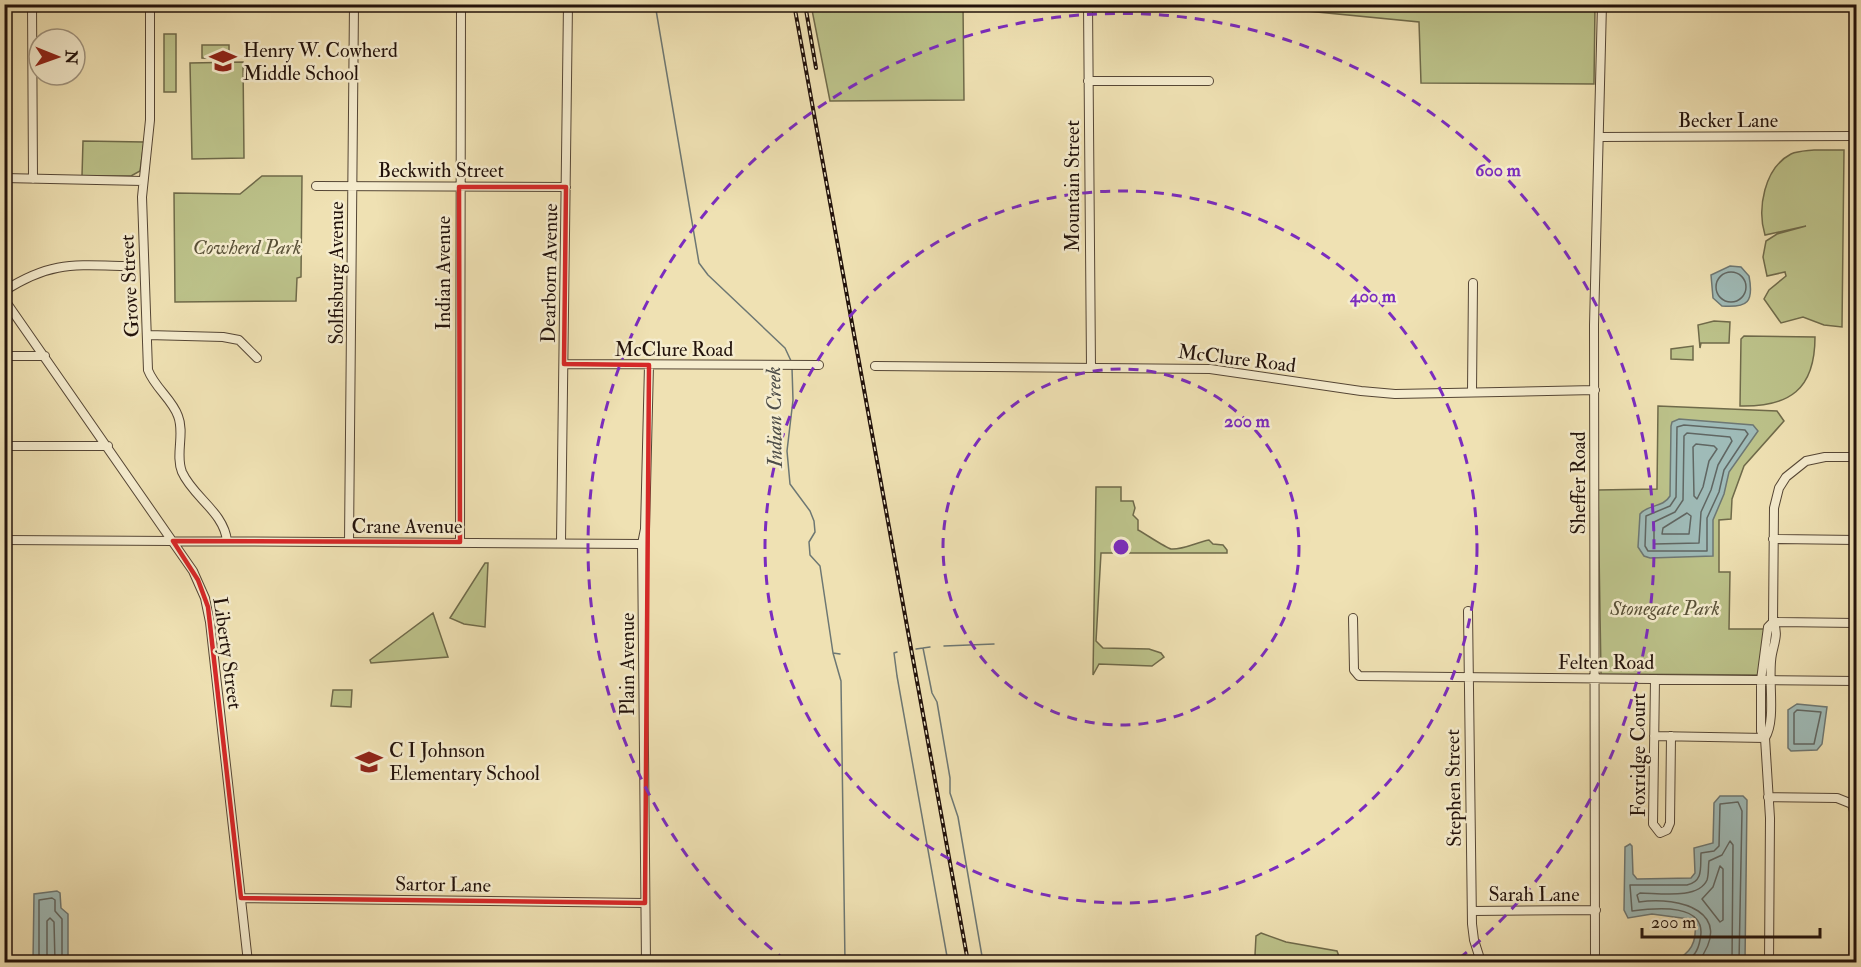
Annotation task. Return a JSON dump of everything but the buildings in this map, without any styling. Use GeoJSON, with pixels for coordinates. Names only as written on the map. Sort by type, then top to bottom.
{"type":"FeatureCollection","features":[{"type":"Feature","properties":{"kind":"street"},"geometry":{"type":"LineString","coordinates":[[32,4],[33,179]]}},
{"type":"Feature","properties":{"kind":"street","name":"Grove Street"},"geometry":{"type":"LineString","coordinates":[[150,4],[150,120],[143,181],[143,285],[148,335],[148,370],[152,382],[180,419],[181,471],[226,531],[227,541]]}},
{"type":"Feature","properties":{"kind":"street","name":"Mountain Street"},"geometry":{"type":"LineString","coordinates":[[1088,4],[1091,367]]}},
{"type":"Feature","properties":{"kind":"street","name":"Sheffer Road"},"geometry":{"type":"LineString","coordinates":[[1595,963],[1595,390],[1602,4]]}},
{"type":"Feature","properties":{"kind":"street"},"geometry":{"type":"LineString","coordinates":[[354,5],[568,6]]}},
{"type":"Feature","properties":{"kind":"street","name":"Solfisburg Avenue"},"geometry":{"type":"LineString","coordinates":[[349,542],[354,5]]}},
{"type":"Feature","properties":{"kind":"street","name":"Indian Avenue"},"geometry":{"type":"LineString","coordinates":[[460,542],[461,5]]}},
{"type":"Feature","properties":{"kind":"street","name":"Dearborn Avenue"},"geometry":{"type":"LineString","coordinates":[[561,542],[568,6]]}},
{"type":"Feature","properties":{"kind":"street"},"geometry":{"type":"LineString","coordinates":[[1088,81],[1209,81]]}},
{"type":"Feature","properties":{"kind":"street","name":"Becker Lane"},"geometry":{"type":"LineString","coordinates":[[1599,136],[1857,136]]}},
{"type":"Feature","properties":{"kind":"street"},"geometry":{"type":"LineString","coordinates":[[4,178],[143,181]]}},
{"type":"Feature","properties":{"kind":"street","name":"Beckwith Street"},"geometry":{"type":"LineString","coordinates":[[316,186],[566,187]]}},
{"type":"Feature","properties":{"kind":"street"},"geometry":{"type":"LineString","coordinates":[[4,291],[48,268],[127,266]]}},
{"type":"Feature","properties":{"kind":"street"},"geometry":{"type":"LineString","coordinates":[[1472,391],[1473,283]]}},
{"type":"Feature","properties":{"kind":"street","name":"Liberty Street"},"geometry":{"type":"LineString","coordinates":[[4,299],[108,446],[198,580],[208,607],[248,963]]}},
{"type":"Feature","properties":{"kind":"street"},"geometry":{"type":"LineString","coordinates":[[148,335],[223,337],[239,340],[257,358]]}},
{"type":"Feature","properties":{"kind":"street"},"geometry":{"type":"LineString","coordinates":[[4,356],[45,356]]}},
{"type":"Feature","properties":{"kind":"street","name":"McClure Road"},"geometry":{"type":"LineString","coordinates":[[564,364],[819,365]]}},
{"type":"Feature","properties":{"kind":"street","name":"Plain Avenue"},"geometry":{"type":"LineString","coordinates":[[646,963],[642,544],[645,529],[649,365]]}},
{"type":"Feature","properties":{"kind":"street","name":"McClure Road"},"geometry":{"type":"LineString","coordinates":[[875,366],[1210,369],[1379,393],[1595,390]]}},
{"type":"Feature","properties":{"kind":"street"},"geometry":{"type":"LineString","coordinates":[[4,446],[108,446]]}},
{"type":"Feature","properties":{"kind":"street"},"geometry":{"type":"LineString","coordinates":[[1765,738],[1770,728],[1771,657],[1776,635],[1773,622],[1775,498],[1786,477],[1806,461],[1815,458],[1857,457]]}},
{"type":"Feature","properties":{"kind":"street"},"geometry":{"type":"LineString","coordinates":[[1773,539],[1857,540]]}},
{"type":"Feature","properties":{"kind":"street","name":"Crane Avenue"},"geometry":{"type":"LineString","coordinates":[[4,540],[642,544]]}},
{"type":"Feature","properties":{"kind":"street","name":"Stephen Street"},"geometry":{"type":"LineString","coordinates":[[1468,611],[1472,911],[1474,940],[1480,960]]}},
{"type":"Feature","properties":{"kind":"street","name":"Felten Road"},"geometry":{"type":"LineString","coordinates":[[1353,618],[1355,674],[1857,681]]}},
{"type":"Feature","properties":{"kind":"street"},"geometry":{"type":"LineString","coordinates":[[1769,963],[1768,797],[1765,738],[1760,727],[1761,681],[1768,627],[1773,622],[1857,623]]}},
{"type":"Feature","properties":{"kind":"street","name":"Foxridge Court"},"geometry":{"type":"LineString","coordinates":[[1655,679],[1653,824],[1660,833],[1669,827],[1671,736]]}},
{"type":"Feature","properties":{"kind":"street"},"geometry":{"type":"LineString","coordinates":[[1654,736],[1765,738]]}},
{"type":"Feature","properties":{"kind":"street"},"geometry":{"type":"LineString","coordinates":[[1654,783],[1670,783]]}},
{"type":"Feature","properties":{"kind":"street"},"geometry":{"type":"LineString","coordinates":[[1768,797],[1836,798],[1852,804],[1855,814],[1853,963]]}},
{"type":"Feature","properties":{"kind":"street","name":"Sartor Lane"},"geometry":{"type":"LineString","coordinates":[[241,898],[645,903]]}},
{"type":"Feature","properties":{"kind":"street","name":"Sarah Lane"},"geometry":{"type":"LineString","coordinates":[[1472,911],[1596,910]]}},
{"type":"Feature","properties":{"kind":"street"},"geometry":{"type":"LineString","coordinates":[[1468,963],[1480,960]]}},
{"type":"Feature","properties":{"kind":"highlighted area"},"geometry":{"type":"Polygon","coordinates":[[[459,187],[566,187],[564,364],[649,365],[645,903],[241,898],[208,607],[198,580],[173,541],[460,542],[459,187]]]}},
{"type":"Feature","properties":{"kind":"green space"},"geometry":{"type":"Polygon","coordinates":[[[811,5],[963,5],[964,100],[830,101],[811,5]]]}},
{"type":"Feature","properties":{"kind":"green space"},"geometry":{"type":"Polygon","coordinates":[[[1307,5],[1595,5],[1594,84],[1421,83],[1419,22],[1307,11],[1307,5]]]}},
{"type":"Feature","properties":{"kind":"green space"},"geometry":{"type":"Polygon","coordinates":[[[164,34],[176,34],[176,92],[164,92],[164,34]]]}},
{"type":"Feature","properties":{"kind":"green space"},"geometry":{"type":"Polygon","coordinates":[[[202,45],[229,45],[229,59],[202,58],[202,45]]]}},
{"type":"Feature","properties":{"kind":"green space"},"geometry":{"type":"Polygon","coordinates":[[[243,62],[244,158],[192,159],[190,63],[243,62]]]}},
{"type":"Feature","properties":{"kind":"green space"},"geometry":{"type":"Polygon","coordinates":[[[83,141],[144,142],[140,171],[131,176],[82,176],[83,141]]]}},
{"type":"Feature","properties":{"kind":"green space"},"geometry":{"type":"Polygon","coordinates":[[[1844,150],[1842,327],[1824,325],[1803,317],[1781,323],[1764,299],[1769,290],[1786,276],[1785,272],[1767,276],[1763,257],[1766,241],[1777,234],[1806,226],[1765,235],[1762,213],[1765,190],[1774,169],[1782,160],[1794,153],[1844,150]]]}},
{"type":"Feature","properties":{"kind":"green space","name":"Cowherd Park"},"geometry":{"type":"Polygon","coordinates":[[[262,176],[302,176],[301,277],[297,278],[296,301],[175,302],[174,193],[240,194],[262,176]]]}},
{"type":"Feature","properties":{"kind":"green space"},"geometry":{"type":"Polygon","coordinates":[[[1714,321],[1730,322],[1729,343],[1701,343],[1700,348],[1698,325],[1714,321]]]}},
{"type":"Feature","properties":{"kind":"green space"},"geometry":{"type":"Polygon","coordinates":[[[1744,336],[1815,337],[1810,370],[1796,392],[1772,403],[1740,406],[1741,339],[1744,336]]]}},
{"type":"Feature","properties":{"kind":"green space"},"geometry":{"type":"Polygon","coordinates":[[[1693,346],[1693,360],[1671,359],[1671,349],[1693,346]]]}},
{"type":"Feature","properties":{"kind":"green space","name":"Stonegate Park"},"geometry":{"type":"Polygon","coordinates":[[[1658,406],[1777,411],[1784,421],[1744,466],[1732,499],[1731,519],[1719,520],[1719,572],[1730,572],[1729,629],[1765,629],[1758,675],[1601,674],[1598,490],[1657,489],[1658,406]]]}},
{"type":"Feature","properties":{"kind":"green space"},"geometry":{"type":"Polygon","coordinates":[[[1096,487],[1121,487],[1121,501],[1133,501],[1135,508],[1133,515],[1138,520],[1138,530],[1168,548],[1180,548],[1209,540],[1213,544],[1223,545],[1227,553],[1101,553],[1096,641],[1103,648],[1149,649],[1161,653],[1164,657],[1152,666],[1099,664],[1093,675],[1096,487]]]}},
{"type":"Feature","properties":{"kind":"green space"},"geometry":{"type":"Polygon","coordinates":[[[485,563],[488,563],[485,627],[464,624],[450,618],[485,563]]]}},
{"type":"Feature","properties":{"kind":"green space"},"geometry":{"type":"Polygon","coordinates":[[[433,613],[448,657],[371,663],[370,660],[433,613]]]}},
{"type":"Feature","properties":{"kind":"green space"},"geometry":{"type":"Polygon","coordinates":[[[333,690],[352,690],[351,707],[331,706],[333,690]]]}},
{"type":"Feature","properties":{"kind":"green space"},"geometry":{"type":"Polygon","coordinates":[[[1261,933],[1286,942],[1337,951],[1341,962],[1251,962],[1255,955],[1256,936],[1261,933]]]}},
{"type":"Feature","properties":{"kind":"water"},"geometry":{"type":"Polygon","coordinates":[[[1730,266],[1741,267],[1749,276],[1750,297],[1747,302],[1738,306],[1722,306],[1713,298],[1711,275],[1730,266]]]}},
{"type":"Feature","properties":{"kind":"water"},"geometry":{"type":"Polygon","coordinates":[[[1679,419],[1753,425],[1758,431],[1729,472],[1724,494],[1713,520],[1713,556],[1650,558],[1644,556],[1638,547],[1640,514],[1667,500],[1670,496],[1671,426],[1672,422],[1679,419]]]}},
{"type":"Feature","properties":{"kind":"water"},"geometry":{"type":"Polygon","coordinates":[[[1797,704],[1827,707],[1822,744],[1817,750],[1791,751],[1788,748],[1788,710],[1797,704]]]}},
{"type":"Feature","properties":{"kind":"water"},"geometry":{"type":"Polygon","coordinates":[[[1720,796],[1743,796],[1747,800],[1745,962],[1669,962],[1690,950],[1695,926],[1689,919],[1652,914],[1628,918],[1624,910],[1625,847],[1630,844],[1632,846],[1633,874],[1637,879],[1691,878],[1695,873],[1694,848],[1713,843],[1714,803],[1720,796]]]}},
{"type":"Feature","properties":{"kind":"water"},"geometry":{"type":"Polygon","coordinates":[[[57,891],[60,893],[61,908],[68,914],[68,962],[33,962],[34,894],[57,891]]]}},
{"type":"Feature","properties":{"kind":"waterway","name":"Indian Creek"},"geometry":{"type":"LineString","coordinates":[[655,4],[699,263],[708,275],[785,348],[792,363]]}},
{"type":"Feature","properties":{"kind":"waterway","name":"Indian Creek"},"geometry":{"type":"LineString","coordinates":[[792,368],[793,400],[787,451],[790,484],[810,511],[814,521],[815,532],[809,542],[810,555],[820,566],[833,653],[841,681],[845,962]]}},
{"type":"Feature","properties":{"kind":"waterway"},"geometry":{"type":"LineString","coordinates":[[944,646],[994,644]]}},
{"type":"Feature","properties":{"kind":"waterway"},"geometry":{"type":"LineString","coordinates":[[916,649],[930,647]]}},
{"type":"Feature","properties":{"kind":"waterway"},"geometry":{"type":"LineString","coordinates":[[923,648],[932,693],[937,702],[950,778],[950,793],[958,817],[983,962]]}},
{"type":"Feature","properties":{"kind":"waterway"},"geometry":{"type":"LineString","coordinates":[[897,652],[894,653],[897,676],[948,962]]}},
{"type":"Feature","properties":{"kind":"waterway","name":"Indian Creek"},"geometry":{"type":"LineString","coordinates":[[833,653],[840,654]]}},
{"type":"Feature","properties":{"kind":"railway"},"geometry":{"type":"LineString","coordinates":[[794,4],[968,962]]}},
{"type":"Feature","properties":{"kind":"railway"},"geometry":{"type":"LineString","coordinates":[[805,4],[816,68]]}},
{"type":"Feature","properties":{"kind":"place","name":"Henry W. Cowherd Middle School"},"geometry":{"type":"Point","coordinates":[223,61]}},
{"type":"Feature","properties":{"kind":"place","name":"C I Johnson Elementary School"},"geometry":{"type":"Point","coordinates":[369,762]}}]}
